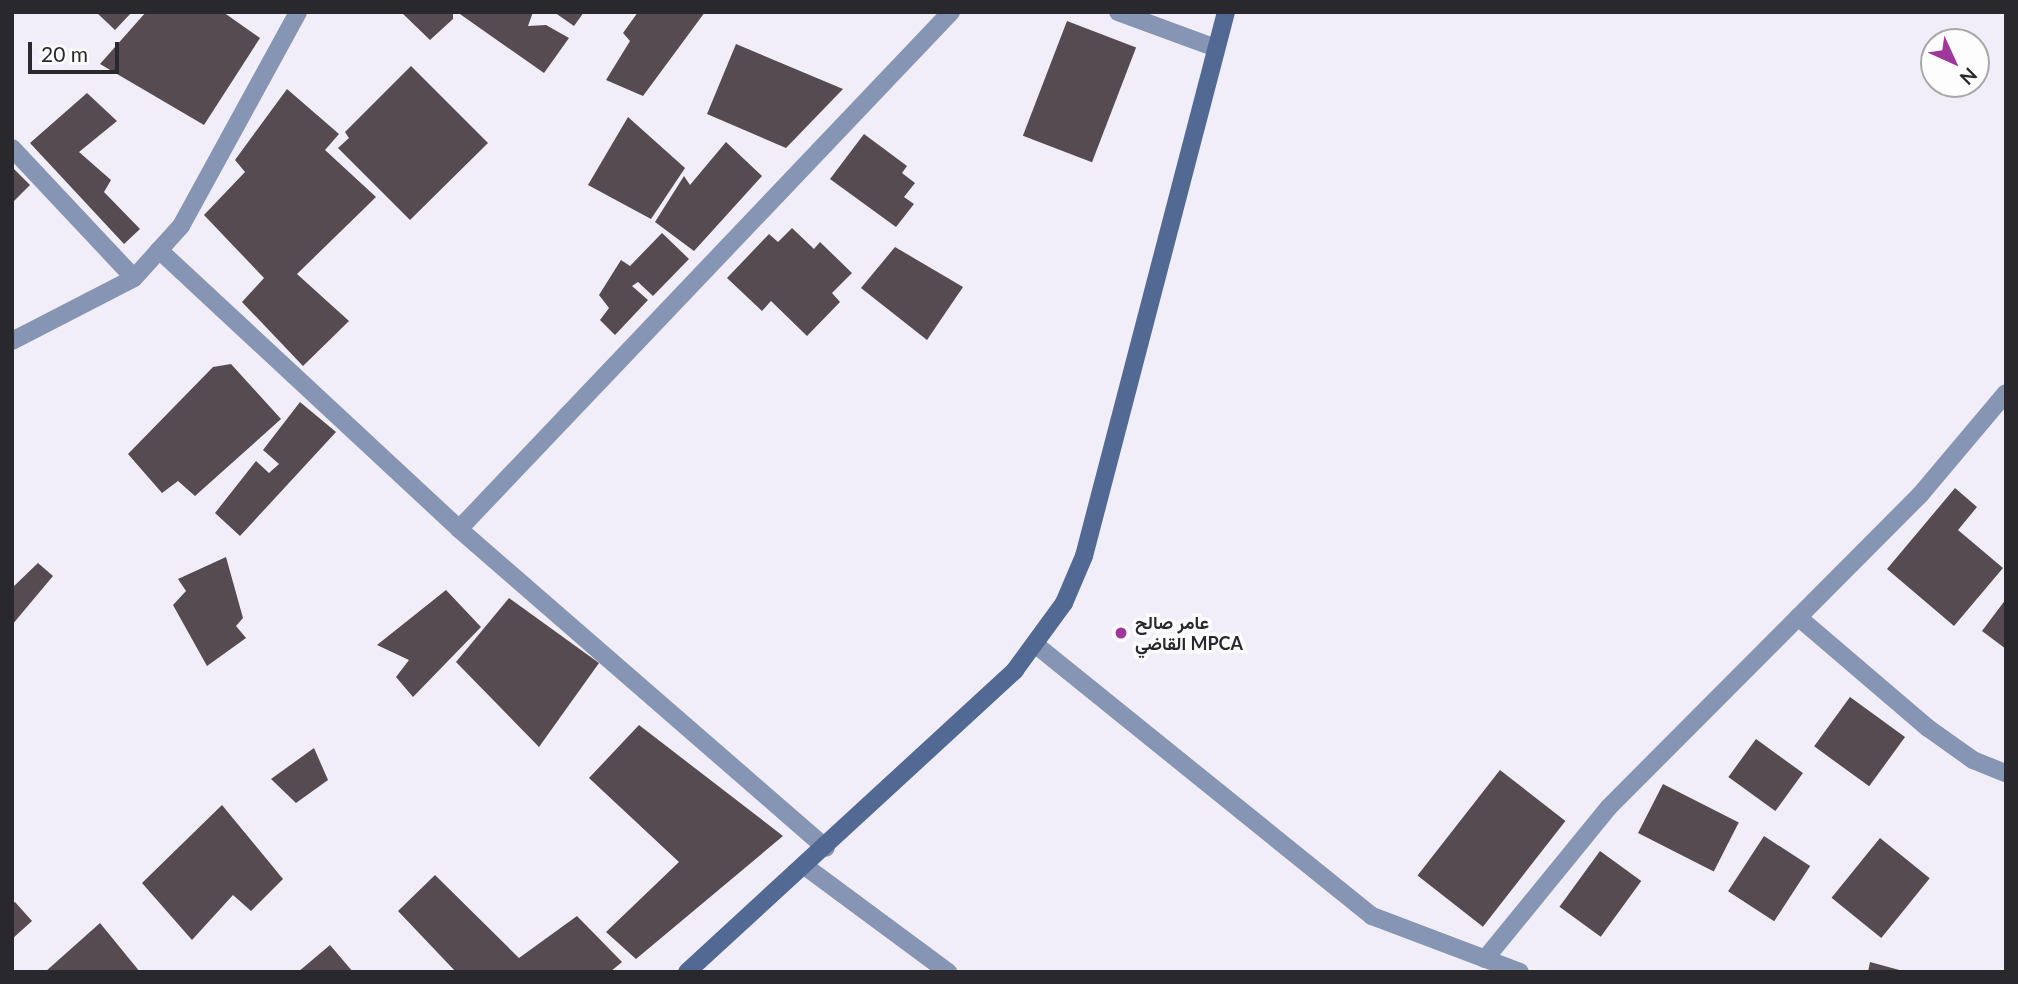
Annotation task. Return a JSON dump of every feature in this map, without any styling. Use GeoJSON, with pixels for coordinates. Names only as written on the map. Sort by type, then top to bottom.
{"type":"FeatureCollection","features":[{"type":"Feature","properties":{"kind":"street"},"geometry":{"type":"LineString","coordinates":[[12,341],[134,278],[181,226],[298,12]]}},
{"type":"Feature","properties":{"kind":"street"},"geometry":{"type":"LineString","coordinates":[[459,529],[951,12]]}},
{"type":"Feature","properties":{"kind":"street"},"geometry":{"type":"LineString","coordinates":[[1118,12],[1213,47]]}},
{"type":"Feature","properties":{"kind":"street"},"geometry":{"type":"LineString","coordinates":[[687,972],[806,867],[1036,645],[1084,556],[1213,47],[1226,12]]}},
{"type":"Feature","properties":{"kind":"street"},"geometry":{"type":"LineString","coordinates":[[12,148],[134,278]]}},
{"type":"Feature","properties":{"kind":"street"},"geometry":{"type":"LineString","coordinates":[[159,250],[459,529],[826,848]]}},
{"type":"Feature","properties":{"kind":"street"},"geometry":{"type":"LineString","coordinates":[[1485,959],[1609,807],[1920,495],[2006,393]]}},
{"type":"Feature","properties":{"kind":"street"},"geometry":{"type":"LineString","coordinates":[[1798,617],[1928,727],[1973,760],[2006,773]]}},
{"type":"Feature","properties":{"kind":"street"},"geometry":{"type":"LineString","coordinates":[[1036,645],[1372,916],[1520,972]]}},
{"type":"Feature","properties":{"kind":"street"},"geometry":{"type":"LineString","coordinates":[[806,867],[948,972]]}},
{"type":"Feature","properties":{"kind":"building"},"geometry":{"type":"Polygon","coordinates":[[[96,12],[132,12],[115,30],[96,12]]]}},
{"type":"Feature","properties":{"kind":"building"},"geometry":{"type":"Polygon","coordinates":[[[146,12],[223,12],[260,38],[204,125],[100,64],[146,12]]]}},
{"type":"Feature","properties":{"kind":"building"},"geometry":{"type":"Polygon","coordinates":[[[401,12],[453,12],[453,19],[430,40],[401,12]]]}},
{"type":"Feature","properties":{"kind":"building"},"geometry":{"type":"Polygon","coordinates":[[[457,12],[533,12],[528,26],[546,25],[569,38],[544,73],[457,12]]]}},
{"type":"Feature","properties":{"kind":"building"},"geometry":{"type":"Polygon","coordinates":[[[554,12],[584,12],[574,26],[554,12]]]}},
{"type":"Feature","properties":{"kind":"building"},"geometry":{"type":"Polygon","coordinates":[[[638,12],[705,12],[643,96],[606,80],[630,41],[623,33],[638,12]]]}},
{"type":"Feature","properties":{"kind":"building"},"geometry":{"type":"Polygon","coordinates":[[[1067,21],[1136,48],[1092,162],[1023,136],[1067,21]]]}},
{"type":"Feature","properties":{"kind":"building"},"geometry":{"type":"Polygon","coordinates":[[[736,44],[843,89],[786,148],[707,114],[736,44]]]}},
{"type":"Feature","properties":{"kind":"building"},"geometry":{"type":"Polygon","coordinates":[[[411,66],[488,143],[410,220],[338,148],[349,138],[345,132],[411,66]]]}},
{"type":"Feature","properties":{"kind":"building"},"geometry":{"type":"Polygon","coordinates":[[[287,89],[339,134],[325,150],[376,197],[297,274],[349,321],[303,366],[242,302],[264,278],[204,215],[245,172],[235,160],[287,89]]]}},
{"type":"Feature","properties":{"kind":"building"},"geometry":{"type":"Polygon","coordinates":[[[87,93],[117,121],[79,152],[111,180],[104,192],[140,229],[124,244],[30,143],[87,93]]]}},
{"type":"Feature","properties":{"kind":"building"},"geometry":{"type":"Polygon","coordinates":[[[628,117],[685,168],[651,219],[588,185],[628,117]]]}},
{"type":"Feature","properties":{"kind":"building"},"geometry":{"type":"Polygon","coordinates":[[[864,134],[907,166],[902,173],[915,183],[904,197],[914,204],[896,227],[830,179],[864,134]]]}},
{"type":"Feature","properties":{"kind":"building"},"geometry":{"type":"Polygon","coordinates":[[[726,142],[762,176],[694,251],[655,222],[684,176],[690,185],[726,142]]]}},
{"type":"Feature","properties":{"kind":"building"},"geometry":{"type":"Polygon","coordinates":[[[12,167],[30,185],[12,203],[12,167]]]}},
{"type":"Feature","properties":{"kind":"building"},"geometry":{"type":"Polygon","coordinates":[[[792,228],[814,249],[820,242],[852,273],[832,293],[840,302],[807,336],[771,301],[762,311],[727,278],[769,234],[778,242],[792,228]]]}},
{"type":"Feature","properties":{"kind":"building"},"geometry":{"type":"Polygon","coordinates":[[[662,233],[689,259],[653,296],[638,282],[632,286],[648,300],[615,335],[600,320],[609,308],[599,295],[621,260],[630,266],[662,233]]]}},
{"type":"Feature","properties":{"kind":"building"},"geometry":{"type":"Polygon","coordinates":[[[895,247],[963,287],[927,340],[861,288],[895,247]]]}},
{"type":"Feature","properties":{"kind":"building"},"geometry":{"type":"Polygon","coordinates":[[[231,364],[281,419],[195,496],[178,481],[162,493],[128,454],[213,367],[231,364]]]}},
{"type":"Feature","properties":{"kind":"building"},"geometry":{"type":"Polygon","coordinates":[[[300,402],[336,432],[240,536],[215,513],[256,461],[269,473],[279,464],[263,450],[300,402]]]}},
{"type":"Feature","properties":{"kind":"building"},"geometry":{"type":"Polygon","coordinates":[[[1955,488],[1977,507],[1958,530],[2003,568],[1954,626],[1887,569],[1955,488]]]}},
{"type":"Feature","properties":{"kind":"building"},"geometry":{"type":"Polygon","coordinates":[[[226,557],[243,618],[236,626],[246,638],[207,666],[173,605],[186,591],[178,579],[226,557]]]}},
{"type":"Feature","properties":{"kind":"building"},"geometry":{"type":"Polygon","coordinates":[[[38,563],[53,576],[12,625],[12,588],[38,563]]]}},
{"type":"Feature","properties":{"kind":"building"},"geometry":{"type":"Polygon","coordinates":[[[446,590],[481,627],[413,697],[396,677],[409,660],[377,645],[446,590]]]}},
{"type":"Feature","properties":{"kind":"building"},"geometry":{"type":"Polygon","coordinates":[[[509,598],[599,663],[539,747],[456,662],[509,598]]]}},
{"type":"Feature","properties":{"kind":"building"},"geometry":{"type":"Polygon","coordinates":[[[2006,599],[2006,649],[1982,631],[2006,599]]]}},
{"type":"Feature","properties":{"kind":"building"},"geometry":{"type":"Polygon","coordinates":[[[1850,697],[1905,737],[1869,786],[1814,746],[1850,697]]]}},
{"type":"Feature","properties":{"kind":"building"},"geometry":{"type":"Polygon","coordinates":[[[639,725],[783,836],[636,959],[606,932],[679,862],[589,778],[639,725]]]}},
{"type":"Feature","properties":{"kind":"building"},"geometry":{"type":"Polygon","coordinates":[[[1756,739],[1803,773],[1775,811],[1728,777],[1756,739]]]}},
{"type":"Feature","properties":{"kind":"building"},"geometry":{"type":"Polygon","coordinates":[[[314,748],[328,780],[296,803],[271,779],[314,748]]]}},
{"type":"Feature","properties":{"kind":"building"},"geometry":{"type":"Polygon","coordinates":[[[1500,770],[1565,821],[1483,927],[1418,876],[1500,770]]]}},
{"type":"Feature","properties":{"kind":"building"},"geometry":{"type":"Polygon","coordinates":[[[1663,784],[1739,823],[1714,872],[1638,833],[1663,784]]]}},
{"type":"Feature","properties":{"kind":"building"},"geometry":{"type":"Polygon","coordinates":[[[222,805],[283,879],[251,911],[233,895],[192,940],[142,883],[222,805]]]}},
{"type":"Feature","properties":{"kind":"building"},"geometry":{"type":"Polygon","coordinates":[[[1764,836],[1810,866],[1774,921],[1728,891],[1764,836]]]}},
{"type":"Feature","properties":{"kind":"building"},"geometry":{"type":"Polygon","coordinates":[[[1880,838],[1930,878],[1881,938],[1832,898],[1880,838]]]}},
{"type":"Feature","properties":{"kind":"building"},"geometry":{"type":"Polygon","coordinates":[[[1600,851],[1641,881],[1601,937],[1559,907],[1600,851]]]}},
{"type":"Feature","properties":{"kind":"building"},"geometry":{"type":"Polygon","coordinates":[[[435,875],[519,958],[577,916],[622,962],[610,972],[456,972],[398,911],[435,875]]]}},
{"type":"Feature","properties":{"kind":"building"},"geometry":{"type":"Polygon","coordinates":[[[15,902],[32,921],[12,939],[12,904],[15,902]]]}},
{"type":"Feature","properties":{"kind":"building"},"geometry":{"type":"Polygon","coordinates":[[[100,923],[140,972],[45,972],[100,923]]]}},
{"type":"Feature","properties":{"kind":"building"},"geometry":{"type":"Polygon","coordinates":[[[330,945],[353,972],[298,972],[330,945]]]}},
{"type":"Feature","properties":{"kind":"building"},"geometry":{"type":"Polygon","coordinates":[[[1870,962],[1903,971],[1903,972],[1868,972],[1870,962]]]}},
{"type":"Feature","properties":{"kind":"place","name":"عامر صالح القاضي MPCA"},"geometry":{"type":"Point","coordinates":[1121,633]}}]}
